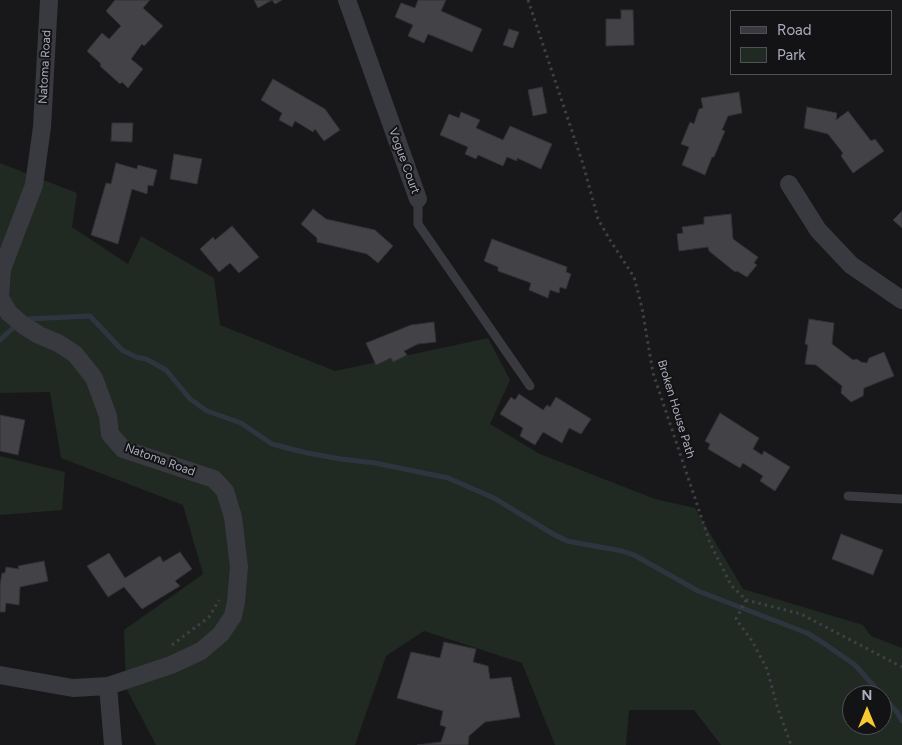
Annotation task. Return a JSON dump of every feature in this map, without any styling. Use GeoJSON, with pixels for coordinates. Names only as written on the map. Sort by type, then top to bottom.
{"type":"FeatureCollection","features":[{"type":"Feature","properties":{"kind":"street","name":"Natoma Road"},"geometry":{"type":"LineString","coordinates":[[0,674],[73,688],[108,686],[171,665],[202,651],[221,634],[232,616],[236,602],[239,567],[233,517],[225,491],[214,479],[123,449],[110,434],[108,416],[94,378],[85,366],[75,354],[22,325],[9,313],[0,298],[2,270],[34,185],[42,127],[49,0]]}},
{"type":"Feature","properties":{"kind":"street","name":"Vogue Court"},"geometry":{"type":"LineString","coordinates":[[346,0],[418,199]]}},
{"type":"Feature","properties":{"kind":"street"},"geometry":{"type":"LineString","coordinates":[[789,184],[818,230],[850,265],[902,300]]}},
{"type":"Feature","properties":{"kind":"street"},"geometry":{"type":"LineString","coordinates":[[108,686],[113,745]]}},
{"type":"Feature","properties":{"kind":"lane","name":"Vogue Court"},"geometry":{"type":"LineString","coordinates":[[418,199],[418,224],[530,386]]}},
{"type":"Feature","properties":{"kind":"lane"},"geometry":{"type":"LineString","coordinates":[[848,496],[902,499]]}},
{"type":"Feature","properties":{"kind":"path","name":"Broken House Path"},"geometry":{"type":"LineString","coordinates":[[528,0],[583,164],[598,219],[634,277],[642,308],[653,373],[710,543],[731,585],[746,600]]}},
{"type":"Feature","properties":{"kind":"path"},"geometry":{"type":"LineString","coordinates":[[169,648],[209,617],[224,592]]}},
{"type":"Feature","properties":{"kind":"path"},"geometry":{"type":"LineString","coordinates":[[791,745],[777,706],[767,669],[752,641],[736,619],[746,600],[801,614],[902,667]]}},
{"type":"Feature","properties":{"kind":"green space"},"geometry":{"type":"Polygon","coordinates":[[[0,163],[77,193],[72,227],[128,264],[141,236],[214,278],[220,325],[335,371],[488,338],[510,380],[490,424],[540,454],[655,499],[695,508],[743,589],[863,625],[871,636],[902,648],[902,745],[721,745],[694,710],[629,710],[626,745],[555,745],[522,663],[424,631],[386,656],[355,745],[156,745],[126,688],[124,630],[203,574],[183,505],[61,458],[50,392],[0,393],[0,163]]]}},
{"type":"Feature","properties":{"kind":"green space"},"geometry":{"type":"Polygon","coordinates":[[[0,456],[65,472],[62,510],[0,515],[0,456]]]}},
{"type":"Feature","properties":{"kind":"building"},"geometry":{"type":"Polygon","coordinates":[[[115,0],[150,0],[143,8],[163,26],[144,46],[142,44],[131,59],[143,69],[128,88],[122,82],[120,84],[100,66],[101,64],[87,51],[102,33],[109,39],[121,26],[106,11],[115,0]]]}},
{"type":"Feature","properties":{"kind":"building"},"geometry":{"type":"Polygon","coordinates":[[[254,0],[272,0],[258,8],[254,0]]]}},
{"type":"Feature","properties":{"kind":"building"},"geometry":{"type":"Polygon","coordinates":[[[272,0],[282,0],[275,4],[272,0]]]}},
{"type":"Feature","properties":{"kind":"building"},"geometry":{"type":"Polygon","coordinates":[[[418,0],[446,0],[441,11],[482,29],[472,52],[428,34],[424,43],[408,36],[413,25],[395,17],[401,3],[415,8],[418,0]]]}},
{"type":"Feature","properties":{"kind":"building"},"geometry":{"type":"Polygon","coordinates":[[[621,10],[633,10],[634,45],[606,46],[606,19],[621,19],[621,10]]]}},
{"type":"Feature","properties":{"kind":"building"},"geometry":{"type":"Polygon","coordinates":[[[509,29],[519,32],[513,48],[503,45],[509,29]]]}},
{"type":"Feature","properties":{"kind":"building"},"geometry":{"type":"Polygon","coordinates":[[[273,79],[325,109],[340,130],[324,141],[315,129],[313,132],[295,121],[292,127],[279,120],[282,113],[261,100],[273,79]]]}},
{"type":"Feature","properties":{"kind":"building"},"geometry":{"type":"Polygon","coordinates":[[[542,87],[547,113],[533,116],[528,90],[542,87]]]}},
{"type":"Feature","properties":{"kind":"building"},"geometry":{"type":"Polygon","coordinates":[[[739,92],[742,113],[728,116],[722,130],[725,131],[705,175],[682,165],[689,147],[681,144],[690,122],[694,124],[699,109],[703,108],[701,98],[739,92]]]}},
{"type":"Feature","properties":{"kind":"building"},"geometry":{"type":"Polygon","coordinates":[[[807,107],[837,113],[836,120],[848,111],[871,141],[875,139],[884,151],[853,173],[841,156],[843,153],[828,134],[804,128],[807,107]]]}},
{"type":"Feature","properties":{"kind":"building"},"geometry":{"type":"Polygon","coordinates":[[[461,112],[480,120],[476,128],[503,140],[510,126],[552,144],[541,169],[517,158],[517,161],[507,157],[503,166],[478,155],[476,159],[465,154],[468,147],[440,135],[449,114],[459,118],[461,112]]]}},
{"type":"Feature","properties":{"kind":"building"},"geometry":{"type":"Polygon","coordinates":[[[112,123],[133,123],[132,142],[111,141],[112,123]]]}},
{"type":"Feature","properties":{"kind":"building"},"geometry":{"type":"Polygon","coordinates":[[[174,154],[202,159],[197,184],[170,179],[174,154]]]}},
{"type":"Feature","properties":{"kind":"building"},"geometry":{"type":"Polygon","coordinates":[[[116,163],[137,169],[138,165],[157,170],[153,186],[148,185],[147,194],[132,189],[118,244],[91,235],[106,183],[111,184],[116,163]]]}},
{"type":"Feature","properties":{"kind":"building"},"geometry":{"type":"Polygon","coordinates":[[[313,209],[326,219],[375,230],[393,246],[378,263],[367,254],[317,242],[317,238],[301,224],[313,209]]]}},
{"type":"Feature","properties":{"kind":"building"},"geometry":{"type":"Polygon","coordinates":[[[902,211],[902,228],[893,220],[902,211]]]}},
{"type":"Feature","properties":{"kind":"building"},"geometry":{"type":"Polygon","coordinates":[[[731,214],[733,239],[758,257],[754,263],[757,265],[747,277],[737,271],[735,272],[709,251],[708,247],[679,251],[677,234],[683,233],[682,227],[704,224],[704,217],[731,214]]]}},
{"type":"Feature","properties":{"kind":"building"},"geometry":{"type":"Polygon","coordinates":[[[232,226],[259,257],[239,273],[230,263],[219,272],[200,249],[213,237],[215,240],[232,226]]]}},
{"type":"Feature","properties":{"kind":"building"},"geometry":{"type":"Polygon","coordinates":[[[492,239],[567,267],[566,272],[571,274],[566,289],[560,287],[559,293],[550,290],[548,298],[529,290],[531,283],[498,271],[498,267],[484,261],[492,239]]]}},
{"type":"Feature","properties":{"kind":"building"},"geometry":{"type":"Polygon","coordinates":[[[809,319],[834,323],[832,344],[853,360],[857,359],[867,363],[869,358],[884,352],[894,376],[864,388],[863,396],[851,402],[841,393],[842,386],[816,365],[805,364],[808,345],[805,344],[809,319]]]}},
{"type":"Feature","properties":{"kind":"building"},"geometry":{"type":"Polygon","coordinates":[[[434,322],[436,342],[418,344],[404,351],[407,355],[393,362],[391,358],[376,365],[366,343],[411,325],[434,322]]]}},
{"type":"Feature","properties":{"kind":"building"},"geometry":{"type":"Polygon","coordinates":[[[519,394],[543,410],[547,405],[550,407],[556,397],[591,419],[581,434],[569,428],[562,443],[543,432],[535,445],[520,436],[523,428],[500,414],[511,397],[515,400],[519,394]]]}},
{"type":"Feature","properties":{"kind":"building"},"geometry":{"type":"Polygon","coordinates":[[[720,413],[759,438],[753,449],[762,455],[764,451],[790,467],[775,491],[760,481],[763,476],[743,463],[740,468],[708,449],[710,444],[705,441],[720,413]]]}},
{"type":"Feature","properties":{"kind":"building"},"geometry":{"type":"Polygon","coordinates":[[[0,415],[25,420],[18,455],[0,451],[0,415]]]}},
{"type":"Feature","properties":{"kind":"building"},"geometry":{"type":"Polygon","coordinates":[[[841,534],[883,550],[873,575],[832,559],[841,534]]]}},
{"type":"Feature","properties":{"kind":"building"},"geometry":{"type":"Polygon","coordinates":[[[180,552],[192,569],[175,581],[180,586],[142,609],[124,587],[108,597],[87,566],[109,553],[125,578],[160,556],[163,562],[180,552]]]}},
{"type":"Feature","properties":{"kind":"building"},"geometry":{"type":"Polygon","coordinates":[[[44,561],[48,581],[20,587],[19,605],[6,603],[5,612],[0,612],[0,585],[2,573],[5,573],[6,567],[19,569],[18,566],[44,561]]]}},
{"type":"Feature","properties":{"kind":"building"},"geometry":{"type":"Polygon","coordinates":[[[444,642],[476,649],[473,662],[488,666],[490,679],[511,677],[520,717],[485,722],[469,736],[468,745],[417,745],[441,742],[446,727],[440,725],[443,711],[397,698],[411,652],[440,658],[444,642]]]}},
{"type":"Feature","properties":{"kind":"waterway"},"geometry":{"type":"LineString","coordinates":[[28,319],[90,316],[122,350],[136,357],[146,359],[166,370],[190,399],[207,411],[241,423],[272,444],[307,453],[375,463],[448,478],[494,498],[567,541],[634,555],[698,591],[807,633],[855,665],[897,712],[902,721]]}},
{"type":"Feature","properties":{"kind":"waterway"},"geometry":{"type":"LineString","coordinates":[[0,340],[13,328]]}}]}
